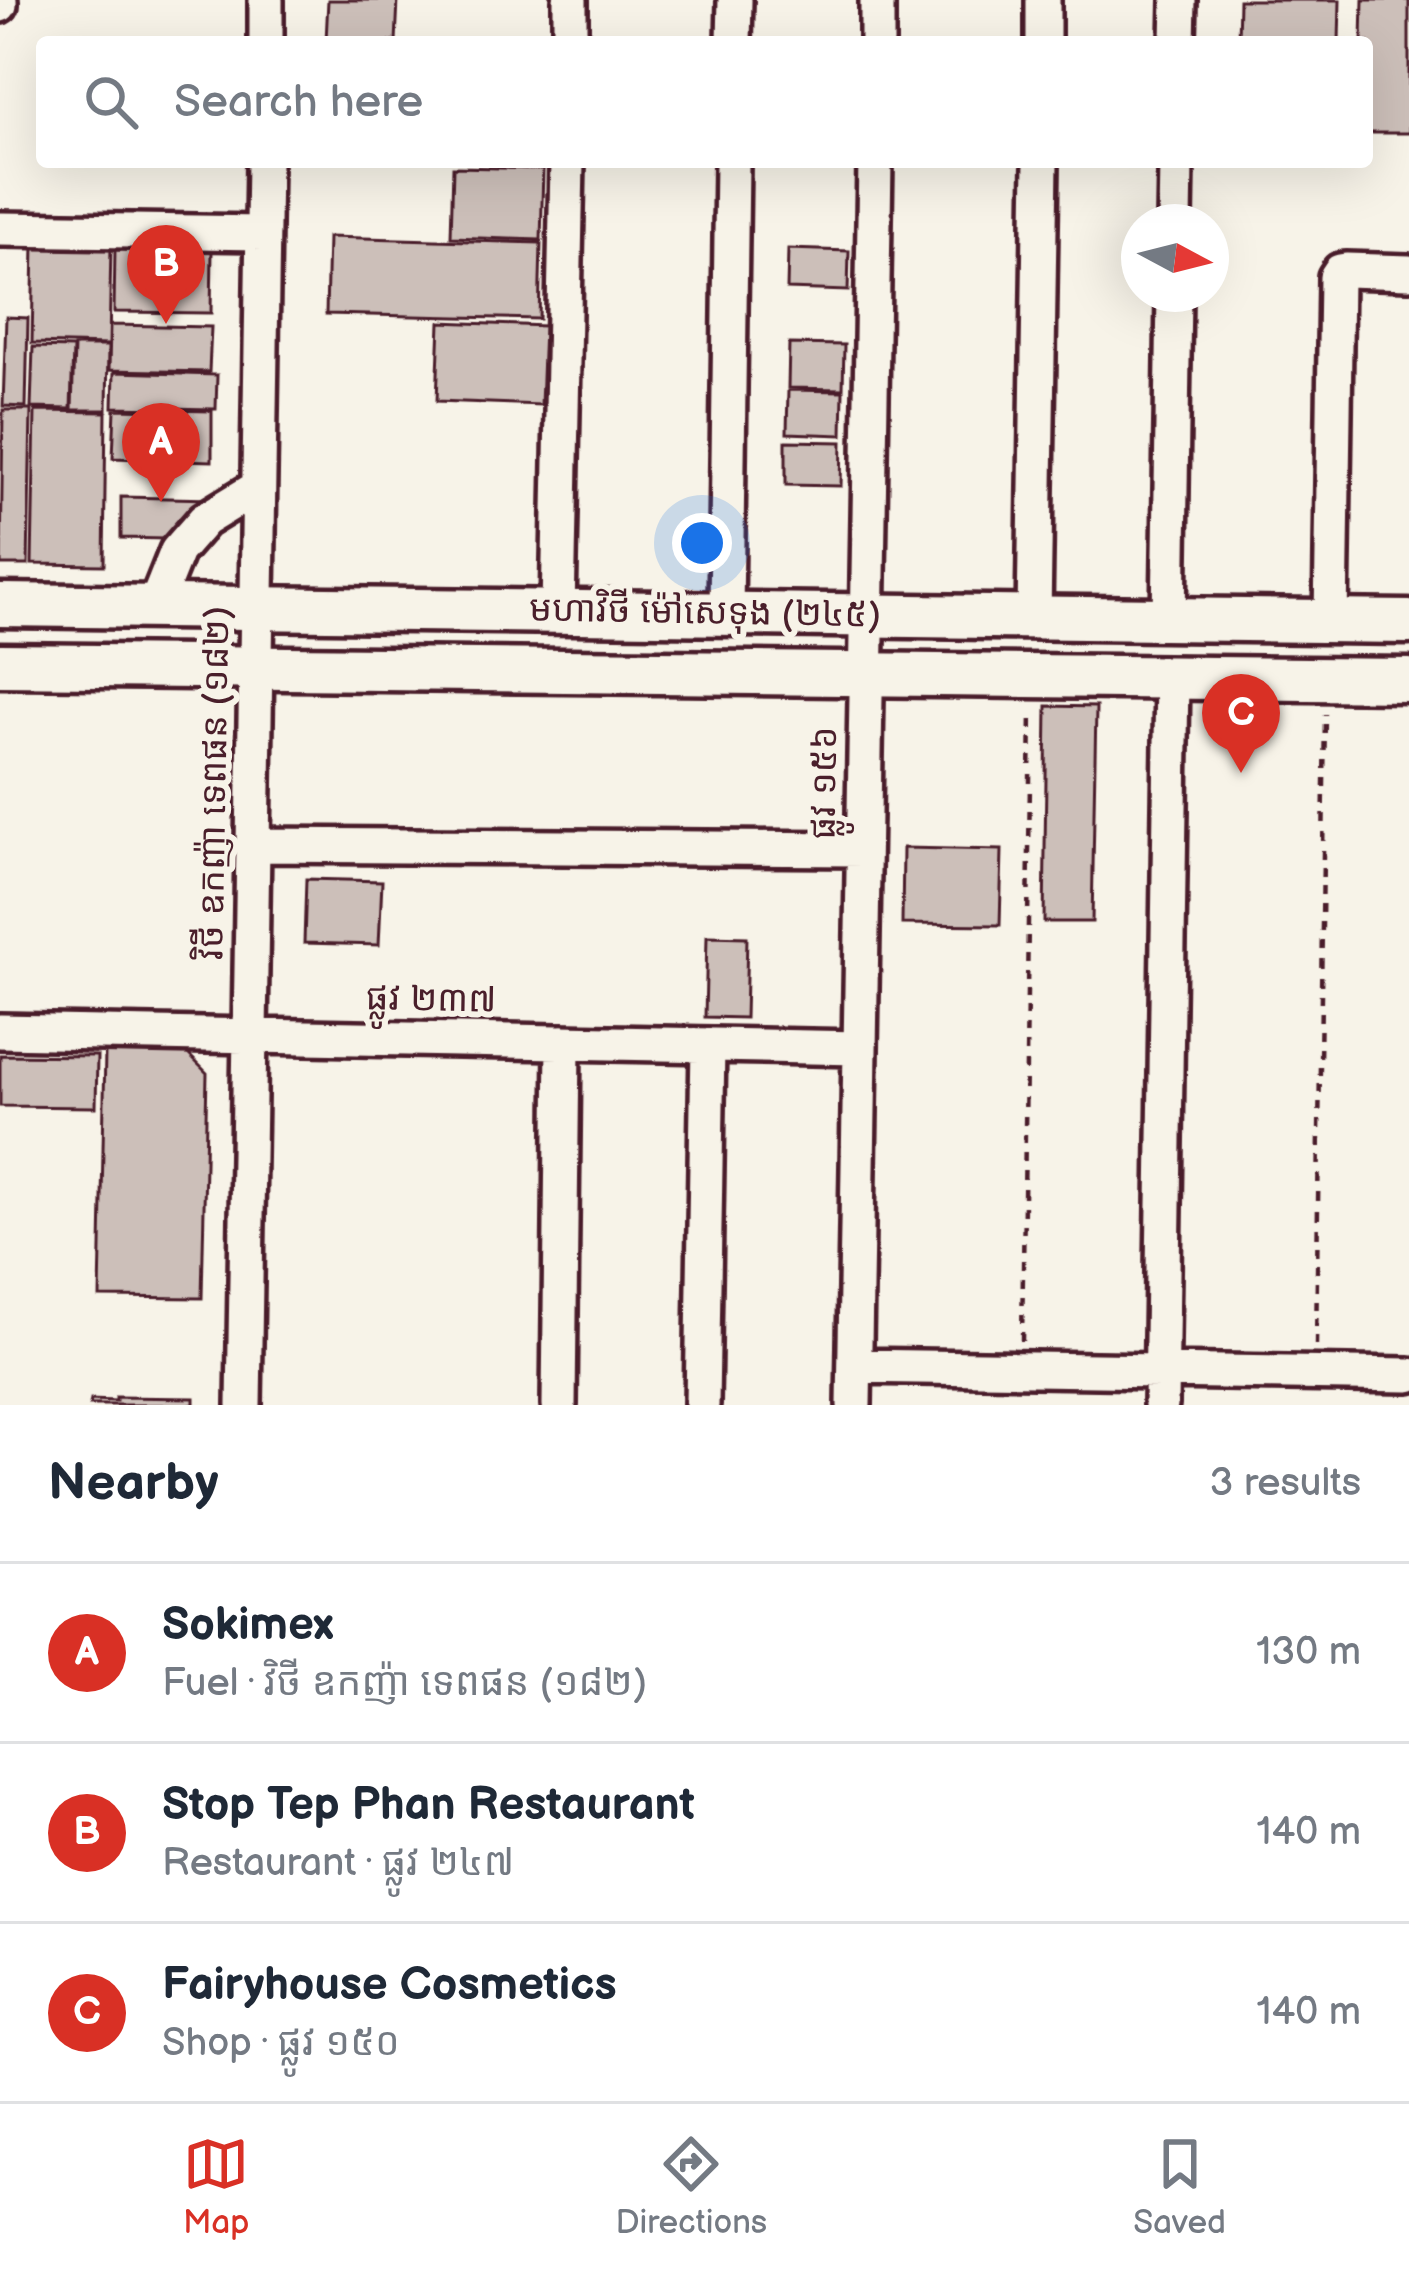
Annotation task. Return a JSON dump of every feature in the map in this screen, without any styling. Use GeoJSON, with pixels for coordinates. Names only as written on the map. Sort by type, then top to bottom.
{"type":"FeatureCollection","features":[{"type":"Feature","properties":{"kind":"main road","name":"មហាវិថី ម៉ៅសេទុង (២៤៥)"},"geometry":{"type":"LineString","coordinates":[[0,605],[1409,622]]}},
{"type":"Feature","properties":{"kind":"main road","name":"មហាវិថី ម៉ៅសេទុង (២៤៥)"},"geometry":{"type":"LineString","coordinates":[[0,665],[1409,680]]}},
{"type":"Feature","properties":{"kind":"street"},"geometry":{"type":"LineString","coordinates":[[266,0],[266,36]]}},
{"type":"Feature","properties":{"kind":"street"},"geometry":{"type":"LineString","coordinates":[[570,36],[571,0]]}},
{"type":"Feature","properties":{"kind":"street"},"geometry":{"type":"LineString","coordinates":[[734,36],[735,0]]}},
{"type":"Feature","properties":{"kind":"street"},"geometry":{"type":"LineString","coordinates":[[877,0],[877,36]]}},
{"type":"Feature","properties":{"kind":"street"},"geometry":{"type":"LineString","coordinates":[[1042,36],[1043,0]]}},
{"type":"Feature","properties":{"kind":"street"},"geometry":{"type":"LineString","coordinates":[[1178,36],[1179,0]]}},
{"type":"Feature","properties":{"kind":"street","name":"វិថី ឧកញ៉ា ទេពផន (១៨២)"},"geometry":{"type":"LineString","coordinates":[[244,1405],[264,168]]}},
{"type":"Feature","properties":{"kind":"street"},"geometry":{"type":"LineString","coordinates":[[558,611],[567,168]]}},
{"type":"Feature","properties":{"kind":"street"},"geometry":{"type":"LineString","coordinates":[[726,614],[732,168]]}},
{"type":"Feature","properties":{"kind":"street","name":"ផ្លូវ ១៥៦"},"geometry":{"type":"LineString","coordinates":[[854,1405],[874,168]]}},
{"type":"Feature","properties":{"kind":"street"},"geometry":{"type":"LineString","coordinates":[[1034,617],[1041,168]]}},
{"type":"Feature","properties":{"kind":"street"},"geometry":{"type":"LineString","coordinates":[[1175,204],[1176,168]]}},
{"type":"Feature","properties":{"kind":"street"},"geometry":{"type":"LineString","coordinates":[[0,229],[262,233]]}},
{"type":"Feature","properties":{"kind":"street"},"geometry":{"type":"LineString","coordinates":[[1331,621],[1336,277],[1346,270],[1409,272]]}},
{"type":"Feature","properties":{"kind":"street"},"geometry":{"type":"LineString","coordinates":[[1169,620],[1174,312]]}},
{"type":"Feature","properties":{"kind":"street"},"geometry":{"type":"LineString","coordinates":[[155,606],[176,550],[204,520],[258,487]]}},
{"type":"Feature","properties":{"kind":"street"},"geometry":{"type":"LineString","coordinates":[[1161,1388],[1172,676]]}},
{"type":"Feature","properties":{"kind":"street"},"geometry":{"type":"LineString","coordinates":[[253,845],[863,849]]}},
{"type":"Feature","properties":{"kind":"street","name":"ផ្លូវ ២៣៧"},"geometry":{"type":"LineString","coordinates":[[0,1031],[860,1048]]}},
{"type":"Feature","properties":{"kind":"street"},"geometry":{"type":"LineString","coordinates":[[559,1405],[563,1042]]}},
{"type":"Feature","properties":{"kind":"street"},"geometry":{"type":"LineString","coordinates":[[703,1405],[708,1045]]}},
{"type":"Feature","properties":{"kind":"street"},"geometry":{"type":"LineString","coordinates":[[855,1366],[1021,1369],[1161,1388],[1316,1374],[1409,1376]]}},
{"type":"Feature","properties":{"kind":"path"},"geometry":{"type":"LineString","coordinates":[[1021,1369],[1031,675]]}},
{"type":"Feature","properties":{"kind":"path"},"geometry":{"type":"LineString","coordinates":[[1316,1374],[1326,679]]}},
{"type":"Feature","properties":{"kind":"building"},"geometry":{"type":"Polygon","coordinates":[[[328,0],[398,0],[396,36],[326,36],[328,0]]]}},
{"type":"Feature","properties":{"kind":"building"},"geometry":{"type":"Polygon","coordinates":[[[1239,0],[1340,0],[1339,36],[1238,36],[1239,0]]]}},
{"type":"Feature","properties":{"kind":"building"},"geometry":{"type":"Polygon","coordinates":[[[1363,0],[1409,0],[1409,133],[1373,133],[1373,36],[1362,36],[1363,0]]]}},
{"type":"Feature","properties":{"kind":"building"},"geometry":{"type":"Polygon","coordinates":[[[453,168],[543,169],[541,240],[451,237],[453,168]]]}},
{"type":"Feature","properties":{"kind":"building"},"geometry":{"type":"Polygon","coordinates":[[[328,237],[541,243],[539,319],[326,314],[328,237]]]}},
{"type":"Feature","properties":{"kind":"building"},"geometry":{"type":"Polygon","coordinates":[[[34,244],[111,246],[109,345],[32,343],[34,244]]]}},
{"type":"Feature","properties":{"kind":"building"},"geometry":{"type":"Polygon","coordinates":[[[115,249],[212,250],[211,313],[114,312],[115,249]]]}},
{"type":"Feature","properties":{"kind":"building"},"geometry":{"type":"Polygon","coordinates":[[[788,249],[849,251],[848,291],[787,289],[788,249]]]}},
{"type":"Feature","properties":{"kind":"building"},"geometry":{"type":"Polygon","coordinates":[[[6,317],[28,318],[26,407],[3,406],[6,317]]]}},
{"type":"Feature","properties":{"kind":"building"},"geometry":{"type":"Polygon","coordinates":[[[440,322],[544,326],[541,405],[437,401],[440,322]]]}},
{"type":"Feature","properties":{"kind":"building"},"geometry":{"type":"Polygon","coordinates":[[[110,325],[211,327],[209,372],[109,370],[110,325]]]}},
{"type":"Feature","properties":{"kind":"building"},"geometry":{"type":"Polygon","coordinates":[[[789,344],[844,345],[843,389],[788,388],[789,344]]]}},
{"type":"Feature","properties":{"kind":"building"},"geometry":{"type":"Polygon","coordinates":[[[74,346],[108,346],[107,410],[72,410],[74,346]]]}},
{"type":"Feature","properties":{"kind":"building"},"geometry":{"type":"Polygon","coordinates":[[[33,347],[73,348],[71,409],[31,408],[33,347]]]}},
{"type":"Feature","properties":{"kind":"building"},"geometry":{"type":"Polygon","coordinates":[[[114,372],[217,375],[216,409],[113,407],[114,372]]]}},
{"type":"Feature","properties":{"kind":"building"},"geometry":{"type":"Polygon","coordinates":[[[788,390],[843,391],[842,435],[787,433],[788,390]]]}},
{"type":"Feature","properties":{"kind":"building"},"geometry":{"type":"Polygon","coordinates":[[[115,409],[212,411],[212,461],[113,458],[115,409]]]}},
{"type":"Feature","properties":{"kind":"building"},"geometry":{"type":"Polygon","coordinates":[[[3,410],[31,410],[28,565],[1,565],[3,410]]]}},
{"type":"Feature","properties":{"kind":"building"},"geometry":{"type":"Polygon","coordinates":[[[35,411],[106,412],[104,565],[32,564],[35,411]]]}},
{"type":"Feature","properties":{"kind":"building"},"geometry":{"type":"Polygon","coordinates":[[[786,441],[842,442],[841,486],[786,485],[786,441]]]}},
{"type":"Feature","properties":{"kind":"building"},"geometry":{"type":"Polygon","coordinates":[[[121,497],[213,499],[212,540],[121,538],[121,497]]]}},
{"type":"Feature","properties":{"kind":"building"},"geometry":{"type":"Polygon","coordinates":[[[1047,706],[1096,707],[1092,922],[1044,922],[1047,706]]]}},
{"type":"Feature","properties":{"kind":"building"},"geometry":{"type":"Polygon","coordinates":[[[903,848],[1002,850],[1000,925],[902,924],[903,848]]]}},
{"type":"Feature","properties":{"kind":"building"},"geometry":{"type":"Polygon","coordinates":[[[306,879],[382,881],[379,945],[304,943],[306,879]]]}},
{"type":"Feature","properties":{"kind":"building"},"geometry":{"type":"Polygon","coordinates":[[[707,936],[747,937],[745,1018],[705,1017],[707,936]]]}},
{"type":"Feature","properties":{"kind":"building"},"geometry":{"type":"Polygon","coordinates":[[[105,1052],[187,1053],[207,1073],[202,1298],[100,1297],[105,1052]]]}},
{"type":"Feature","properties":{"kind":"building"},"geometry":{"type":"Polygon","coordinates":[[[0,1055],[97,1056],[96,1107],[0,1106],[0,1055]]]}},
{"type":"Feature","properties":{"kind":"building"},"geometry":{"type":"Polygon","coordinates":[[[116,1397],[194,1398],[194,1405],[90,1405],[91,1400],[116,1401],[116,1397]]]}},
{"type":"Feature","properties":{"kind":"place","name":"Stop Tep Phan Restaurant"},"geometry":{"type":"Point","coordinates":[166,324]}},
{"type":"Feature","properties":{"kind":"place","name":"Sokimex"},"geometry":{"type":"Point","coordinates":[161,502]}},
{"type":"Feature","properties":{"kind":"place","name":"Fairyhouse Cosmetics"},"geometry":{"type":"Point","coordinates":[1241,773]}}]}
